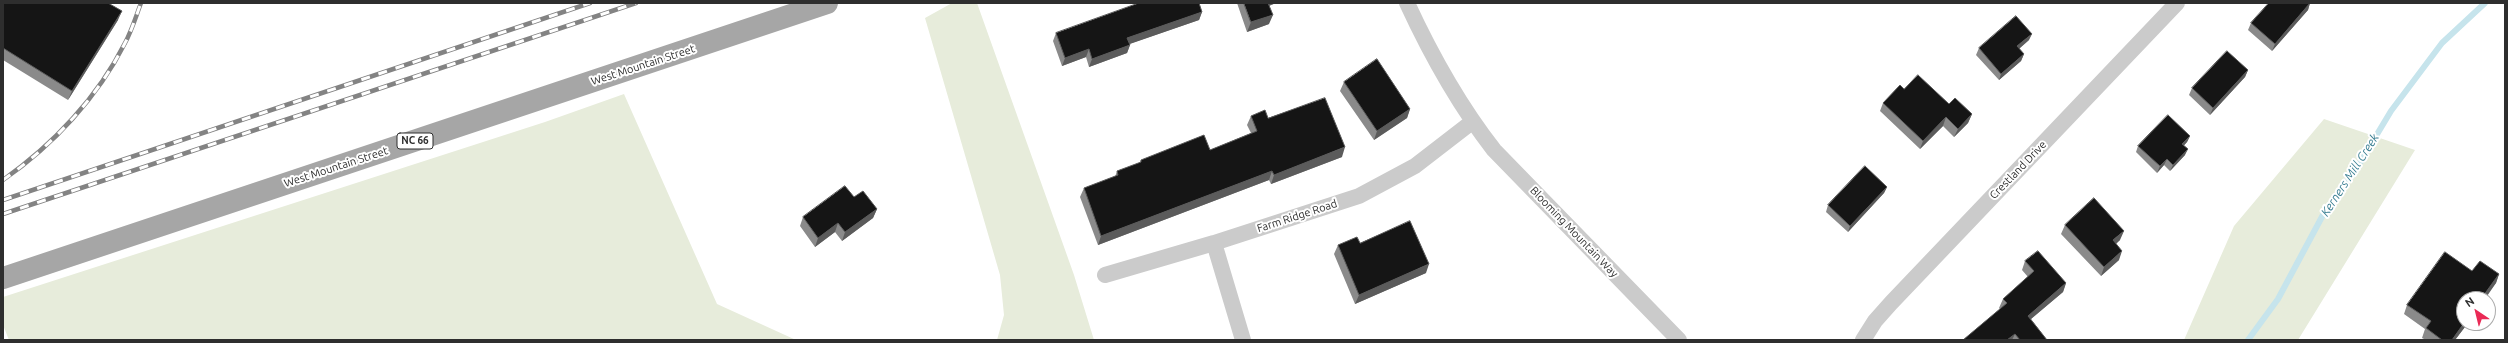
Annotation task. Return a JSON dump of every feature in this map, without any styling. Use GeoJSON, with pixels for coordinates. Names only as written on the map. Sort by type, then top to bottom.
{"type":"FeatureCollection","features":[{"type":"Feature","properties":{"kind":"main road","name":"West Mountain Street"},"geometry":{"type":"LineString","coordinates":[[3,278],[828,3]]}},
{"type":"Feature","properties":{"kind":"street","name":"Blooming Mountain Way"},"geometry":{"type":"LineString","coordinates":[[1407,3],[1439,69],[1472,122],[1494,150],[1679,340]]}},
{"type":"Feature","properties":{"kind":"street","name":"Crestland Drive"},"geometry":{"type":"LineString","coordinates":[[1863,340],[1875,321],[1891,303],[2177,3]]}},
{"type":"Feature","properties":{"kind":"street","name":"Farm Ridge Road"},"geometry":{"type":"LineString","coordinates":[[1105,275],[1214,243],[1359,196],[1416,166],[1472,122]]}},
{"type":"Feature","properties":{"kind":"street"},"geometry":{"type":"LineString","coordinates":[[1214,243],[1243,340]]}},
{"type":"Feature","properties":{"kind":"green space"},"geometry":{"type":"Polygon","coordinates":[[[952,3],[977,3],[1074,275],[1094,340],[997,340],[1004,315],[1000,275],[925,18],[952,3]]]}},
{"type":"Feature","properties":{"kind":"green space"},"geometry":{"type":"Polygon","coordinates":[[[624,94],[717,304],[796,340],[9,340],[3,325],[3,297],[545,122],[624,94]]]}},
{"type":"Feature","properties":{"kind":"green space"},"geometry":{"type":"Polygon","coordinates":[[[2324,119],[2415,150],[2298,340],[2184,340],[2234,226],[2324,119]]]}},
{"type":"Feature","properties":{"kind":"building"},"geometry":{"type":"Polygon","coordinates":[[[3,3],[108,3],[122,11],[72,91],[3,48],[3,3]]]}},
{"type":"Feature","properties":{"kind":"building"},"geometry":{"type":"Polygon","coordinates":[[[1139,3],[1199,3],[1202,12],[1127,38],[1130,45],[1092,59],[1089,49],[1065,58],[1056,33],[1139,3]]]}},
{"type":"Feature","properties":{"kind":"building"},"geometry":{"type":"Polygon","coordinates":[[[1244,3],[1268,3],[1273,15],[1251,22],[1244,3]]]}},
{"type":"Feature","properties":{"kind":"building"},"geometry":{"type":"Polygon","coordinates":[[[2269,3],[2310,3],[2275,44],[2251,23],[2269,3]]]}},
{"type":"Feature","properties":{"kind":"building"},"geometry":{"type":"Polygon","coordinates":[[[2016,16],[2032,34],[2017,46],[2024,54],[2001,74],[1979,48],[2016,16]]]}},
{"type":"Feature","properties":{"kind":"building"},"geometry":{"type":"Polygon","coordinates":[[[2227,51],[2248,70],[2213,108],[2192,88],[2227,51]]]}},
{"type":"Feature","properties":{"kind":"building"},"geometry":{"type":"Polygon","coordinates":[[[1377,59],[1410,109],[1377,131],[1344,82],[1377,59]]]}},
{"type":"Feature","properties":{"kind":"building"},"geometry":{"type":"Polygon","coordinates":[[[1918,75],[1949,104],[1955,98],[1972,114],[1958,129],[1946,117],[1923,141],[1883,103],[1900,85],[1904,89],[1918,75]]]}},
{"type":"Feature","properties":{"kind":"building"},"geometry":{"type":"Polygon","coordinates":[[[1325,98],[1345,147],[1274,175],[1272,171],[1101,236],[1084,188],[1118,175],[1117,171],[1141,162],[1141,160],[1204,135],[1210,150],[1257,131],[1251,116],[1265,110],[1268,118],[1325,98]]]}},
{"type":"Feature","properties":{"kind":"building"},"geometry":{"type":"Polygon","coordinates":[[[2168,115],[2190,136],[2182,144],[2188,149],[2173,165],[2167,159],[2160,166],[2138,146],[2168,115]]]}},
{"type":"Feature","properties":{"kind":"building"},"geometry":{"type":"Polygon","coordinates":[[[1865,166],[1887,187],[1850,226],[1828,205],[1865,166]]]}},
{"type":"Feature","properties":{"kind":"building"},"geometry":{"type":"Polygon","coordinates":[[[845,186],[854,197],[863,191],[877,209],[845,232],[838,223],[818,238],[803,217],[845,186]]]}},
{"type":"Feature","properties":{"kind":"building"},"geometry":{"type":"Polygon","coordinates":[[[2094,198],[2124,231],[2113,240],[2122,251],[2104,267],[2065,225],[2094,198]]]}},
{"type":"Feature","properties":{"kind":"building"},"geometry":{"type":"Polygon","coordinates":[[[1410,221],[1429,264],[1359,295],[1338,245],[1357,237],[1360,243],[1410,221]]]}},
{"type":"Feature","properties":{"kind":"building"},"geometry":{"type":"Polygon","coordinates":[[[2038,251],[2066,283],[2028,316],[2047,340],[2020,340],[2015,334],[2007,340],[1963,340],[2007,303],[2003,299],[2034,271],[2025,261],[2038,251]]]}},
{"type":"Feature","properties":{"kind":"building"},"geometry":{"type":"Polygon","coordinates":[[[2445,252],[2472,271],[2480,261],[2499,274],[2487,291],[2456,291],[2456,331],[2458,331],[2452,340],[2442,340],[2426,328],[2431,321],[2407,305],[2445,252]]]}},
{"type":"Feature","properties":{"kind":"waterway","name":"Kerners Mill Creek"},"geometry":{"type":"LineString","coordinates":[[2248,340],[2278,299],[2324,213],[2355,171],[2391,111],[2442,43],[2485,3]]}},
{"type":"Feature","properties":{"kind":"railway"},"geometry":{"type":"LineString","coordinates":[[3,180],[56,136],[88,101],[102,82],[125,43],[141,3]]}},
{"type":"Feature","properties":{"kind":"railway"},"geometry":{"type":"LineString","coordinates":[[3,200],[590,3]]}},
{"type":"Feature","properties":{"kind":"railway"},"geometry":{"type":"LineString","coordinates":[[3,214],[636,3]]}}]}
